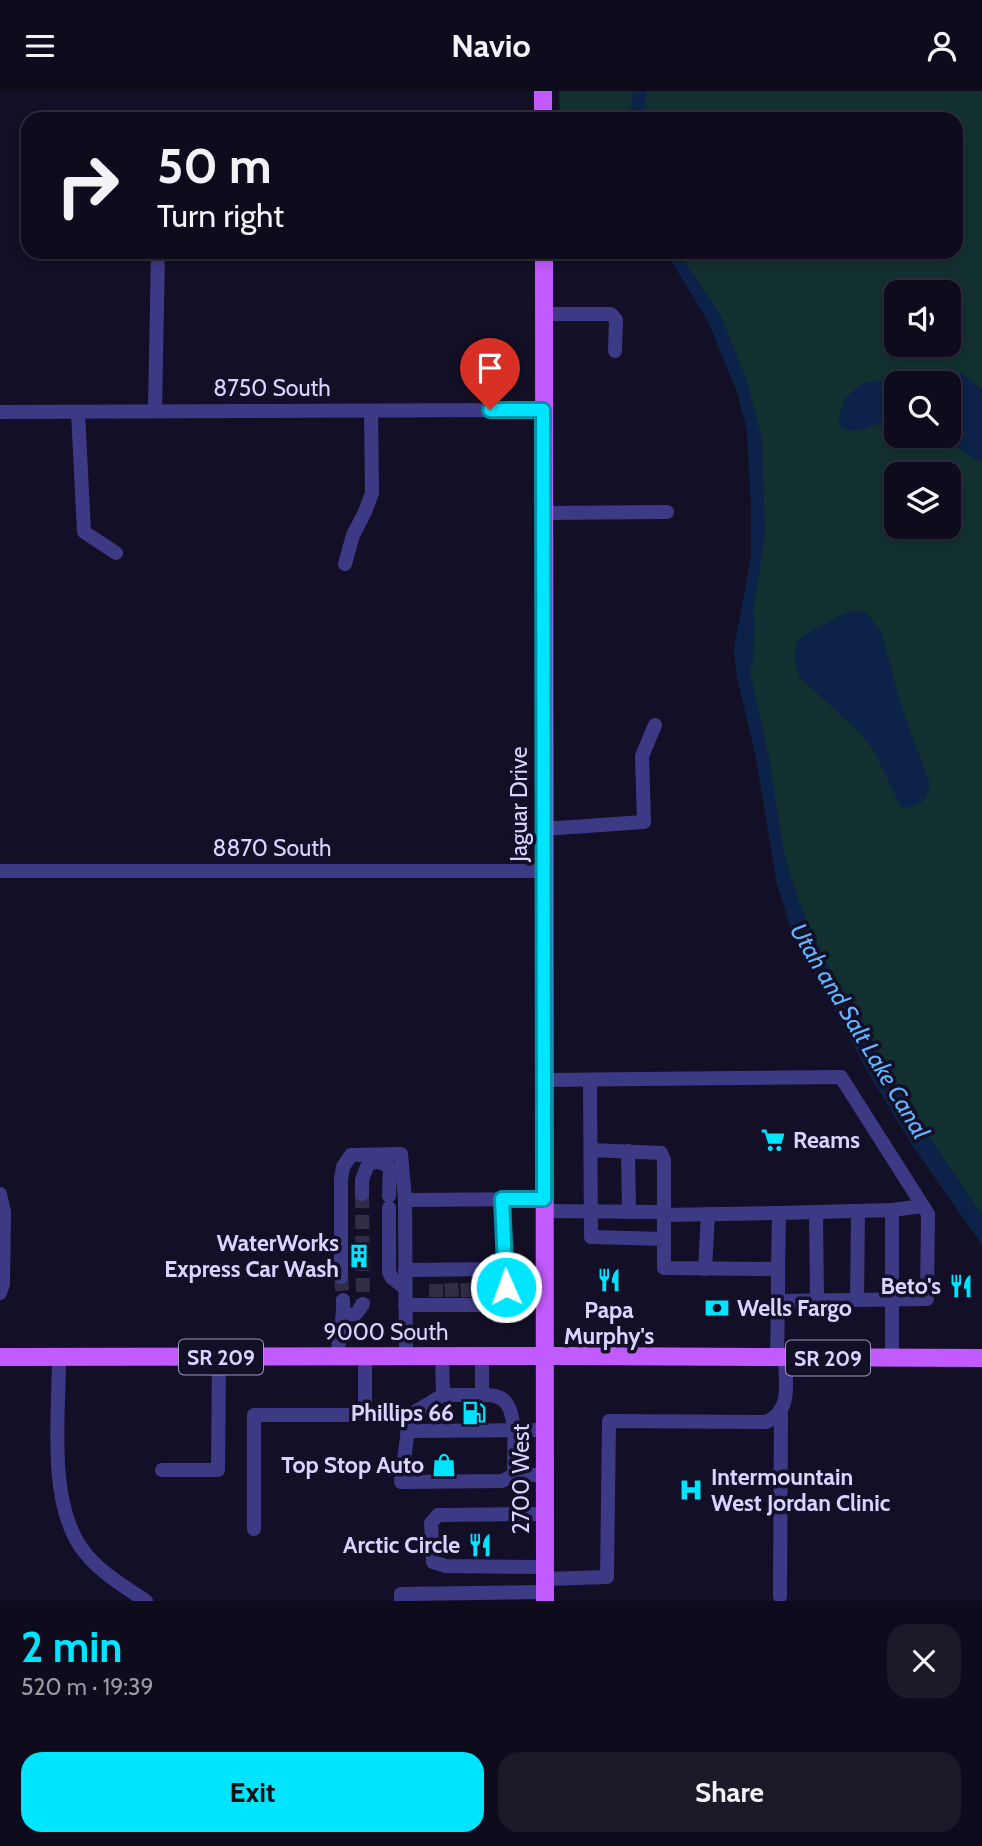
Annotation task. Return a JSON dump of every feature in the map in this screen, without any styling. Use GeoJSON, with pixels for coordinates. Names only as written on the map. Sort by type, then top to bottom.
{"type":"FeatureCollection","features":[{"type":"Feature","properties":{"kind":"main road"},"geometry":{"type":"LineString","coordinates":[[543,91],[543,112]]}},
{"type":"Feature","properties":{"kind":"main road","name":"Jaguar Drive"},"geometry":{"type":"LineString","coordinates":[[544,259],[545,1356]]}},
{"type":"Feature","properties":{"kind":"main road","name":"9000 South"},"geometry":{"type":"LineString","coordinates":[[0,1357],[545,1356],[982,1359]]}},
{"type":"Feature","properties":{"kind":"main road","name":"2700 West"},"geometry":{"type":"LineString","coordinates":[[545,1356],[545,1585]]}},
{"type":"Feature","properties":{"kind":"street"},"geometry":{"type":"LineString","coordinates":[[155,411],[158,259]]}},
{"type":"Feature","properties":{"kind":"street"},"geometry":{"type":"LineString","coordinates":[[544,314],[611,314],[616,320],[615,351]]}},
{"type":"Feature","properties":{"kind":"street","name":"8750 South"},"geometry":{"type":"LineString","coordinates":[[0,412],[543,410]]}},
{"type":"Feature","properties":{"kind":"street"},"geometry":{"type":"LineString","coordinates":[[345,564],[353,535],[372,493],[372,411]]}},
{"type":"Feature","properties":{"kind":"street"},"geometry":{"type":"LineString","coordinates":[[78,412],[84,532],[116,553]]}},
{"type":"Feature","properties":{"kind":"street"},"geometry":{"type":"LineString","coordinates":[[543,513],[667,512]]}},
{"type":"Feature","properties":{"kind":"street"},"geometry":{"type":"LineString","coordinates":[[543,829],[644,823],[642,755],[655,725]]}},
{"type":"Feature","properties":{"kind":"street","name":"8870 South"},"geometry":{"type":"LineString","coordinates":[[0,871],[544,870]]}},
{"type":"Feature","properties":{"kind":"street"},"geometry":{"type":"LineString","coordinates":[[544,1080],[841,1077],[928,1214],[927,1299],[778,1300]]}},
{"type":"Feature","properties":{"kind":"street"},"geometry":{"type":"LineString","coordinates":[[590,1080],[591,1237],[664,1239]]}},
{"type":"Feature","properties":{"kind":"street"},"geometry":{"type":"LineString","coordinates":[[591,1150],[661,1153],[664,1160],[664,1268],[778,1269]]}},
{"type":"Feature","properties":{"kind":"street"},"geometry":{"type":"LineString","coordinates":[[628,1151],[629,1212]]}},
{"type":"Feature","properties":{"kind":"street"},"geometry":{"type":"LineString","coordinates":[[341,1277],[343,1167],[351,1155],[401,1154],[391,1199],[405,1270],[406,1357]]}},
{"type":"Feature","properties":{"kind":"street"},"geometry":{"type":"LineString","coordinates":[[362,1194],[364,1170],[368,1164],[375,1161],[383,1162],[390,1168],[389,1272],[392,1278],[405,1288]]}},
{"type":"Feature","properties":{"kind":"street"},"geometry":{"type":"LineString","coordinates":[[0,1194],[4,1212],[3,1284],[0,1293]]}},
{"type":"Feature","properties":{"kind":"street"},"geometry":{"type":"LineString","coordinates":[[391,1199],[502,1199],[591,1210],[659,1212],[664,1215],[892,1210],[923,1206]]}},
{"type":"Feature","properties":{"kind":"street"},"geometry":{"type":"LineString","coordinates":[[405,1305],[444,1289],[484,1289],[506,1305],[502,1199]]}},
{"type":"Feature","properties":{"kind":"street"},"geometry":{"type":"LineString","coordinates":[[892,1210],[892,1358]]}},
{"type":"Feature","properties":{"kind":"street"},"geometry":{"type":"LineString","coordinates":[[857,1300],[858,1211]]}},
{"type":"Feature","properties":{"kind":"street"},"geometry":{"type":"LineString","coordinates":[[816,1212],[817,1300]]}},
{"type":"Feature","properties":{"kind":"street"},"geometry":{"type":"LineString","coordinates":[[779,1213],[778,1300],[786,1398],[781,1412],[780,1596]]}},
{"type":"Feature","properties":{"kind":"street"},"geometry":{"type":"LineString","coordinates":[[705,1269],[708,1215]]}},
{"type":"Feature","properties":{"kind":"street"},"geometry":{"type":"LineString","coordinates":[[405,1270],[444,1289],[484,1289],[505,1269]]}},
{"type":"Feature","properties":{"kind":"street"},"geometry":{"type":"LineString","coordinates":[[337,1357],[340,1325],[344,1315],[343,1300]]}},
{"type":"Feature","properties":{"kind":"street"},"geometry":{"type":"LineString","coordinates":[[344,1315],[356,1314],[363,1304]]}},
{"type":"Feature","properties":{"kind":"street"},"geometry":{"type":"LineString","coordinates":[[482,1356],[482,1395]]}},
{"type":"Feature","properties":{"kind":"street"},"geometry":{"type":"LineString","coordinates":[[59,1357],[58,1473],[69,1525],[81,1547],[97,1566],[146,1601]]}},
{"type":"Feature","properties":{"kind":"street"},"geometry":{"type":"LineString","coordinates":[[162,1470],[218,1469],[219,1357]]}},
{"type":"Feature","properties":{"kind":"street"},"geometry":{"type":"LineString","coordinates":[[254,1529],[254,1415],[354,1415],[365,1408],[365,1357]]}},
{"type":"Feature","properties":{"kind":"street"},"geometry":{"type":"LineString","coordinates":[[442,1357],[443,1395]]}},
{"type":"Feature","properties":{"kind":"street"},"geometry":{"type":"LineString","coordinates":[[514,1475],[514,1430],[507,1404],[496,1395],[443,1395],[410,1415],[401,1482],[502,1481],[514,1475],[546,1475]]}},
{"type":"Feature","properties":{"kind":"street"},"geometry":{"type":"LineString","coordinates":[[401,1601],[401,1594],[545,1585],[607,1577],[609,1421],[761,1422],[771,1420],[781,1412]]}},
{"type":"Feature","properties":{"kind":"street"},"geometry":{"type":"LineString","coordinates":[[408,1431],[546,1430]]}},
{"type":"Feature","properties":{"kind":"street"},"geometry":{"type":"LineString","coordinates":[[545,1585],[433,1562],[431,1523],[439,1515],[546,1514]]}},
{"type":"Feature","properties":{"kind":"green space"},"geometry":{"type":"Polygon","coordinates":[[[559,91],[982,91],[982,1245],[913,1146],[872,1079],[792,932],[777,884],[756,757],[737,677],[734,649],[751,558],[747,430],[737,392],[708,321],[670,259],[963,259],[963,112],[560,112],[559,91]]]}},
{"type":"Feature","properties":{"kind":"water"},"geometry":{"type":"Polygon","coordinates":[[[633,91],[647,91],[644,112],[631,112],[633,91]]]}},
{"type":"Feature","properties":{"kind":"water"},"geometry":{"type":"Polygon","coordinates":[[[670,259],[684,259],[721,316],[748,384],[762,439],[765,534],[748,647],[750,672],[791,877],[821,952],[894,1084],[982,1215],[982,1245],[913,1146],[872,1079],[792,932],[777,884],[756,757],[737,677],[734,649],[751,558],[747,430],[737,392],[708,321],[670,259]]]}},
{"type":"Feature","properties":{"kind":"water"},"geometry":{"type":"Polygon","coordinates":[[[961,374],[982,390],[982,461],[974,459],[959,448],[961,448],[961,374]]]}},
{"type":"Feature","properties":{"kind":"water"},"geometry":{"type":"Polygon","coordinates":[[[884,380],[884,421],[861,430],[848,430],[841,427],[838,417],[846,397],[863,383],[884,380]]]}},
{"type":"Feature","properties":{"kind":"water"},"geometry":{"type":"Polygon","coordinates":[[[855,611],[866,612],[882,633],[901,706],[930,784],[924,799],[913,807],[901,807],[873,749],[854,727],[800,678],[794,659],[796,643],[807,633],[855,611]]]}},
{"type":"Feature","properties":{"kind":"waterway","name":"Utah and Salt Lake Canal"},"geometry":{"type":"LineString","coordinates":[[747,662],[749,621]]}},
{"type":"Feature","properties":{"kind":"tunnel"},"geometry":{"type":"LineString","coordinates":[[362,1194],[363,1304]]}},
{"type":"Feature","properties":{"kind":"tunnel"},"geometry":{"type":"LineString","coordinates":[[341,1277],[343,1300]]}},
{"type":"Feature","properties":{"kind":"tunnel"},"geometry":{"type":"LineString","coordinates":[[451,1283],[452,1297]]}},
{"type":"Feature","properties":{"kind":"tunnel"},"geometry":{"type":"LineString","coordinates":[[467,1283],[468,1297]]}},
{"type":"Feature","properties":{"kind":"tunnel"},"geometry":{"type":"LineString","coordinates":[[484,1283],[484,1297]]}},
{"type":"Feature","properties":{"kind":"tunnel"},"geometry":{"type":"LineString","coordinates":[[436,1284],[436,1297]]}},
{"type":"Feature","properties":{"kind":"place","name":"Reams"},"geometry":{"type":"Point","coordinates":[773,1140]}},
{"type":"Feature","properties":{"kind":"place","name":"WaterWorks Express Car Wash"},"geometry":{"type":"Point","coordinates":[359,1256]}},
{"type":"Feature","properties":{"kind":"place","name":"Papa Murphy's"},"geometry":{"type":"Point","coordinates":[609,1280]}},
{"type":"Feature","properties":{"kind":"place","name":"Beto's"},"geometry":{"type":"Point","coordinates":[961,1286]}},
{"type":"Feature","properties":{"kind":"place","name":"Wells Fargo"},"geometry":{"type":"Point","coordinates":[717,1308]}},
{"type":"Feature","properties":{"kind":"place","name":"Phillips 66"},"geometry":{"type":"Point","coordinates":[474,1413]}},
{"type":"Feature","properties":{"kind":"place","name":"Top Stop Auto"},"geometry":{"type":"Point","coordinates":[444,1465]}},
{"type":"Feature","properties":{"kind":"place","name":"Intermountain West Jordan Clinic"},"geometry":{"type":"Point","coordinates":[691,1490]}},
{"type":"Feature","properties":{"kind":"place","name":"Arctic Circle"},"geometry":{"type":"Point","coordinates":[480,1545]}},
{"type":"Feature","properties":{"kind":"route"},"geometry":{"type":"LineString","coordinates":[[490,410],[543,410],[544,1199],[502,1199],[506,1287]]}}]}
